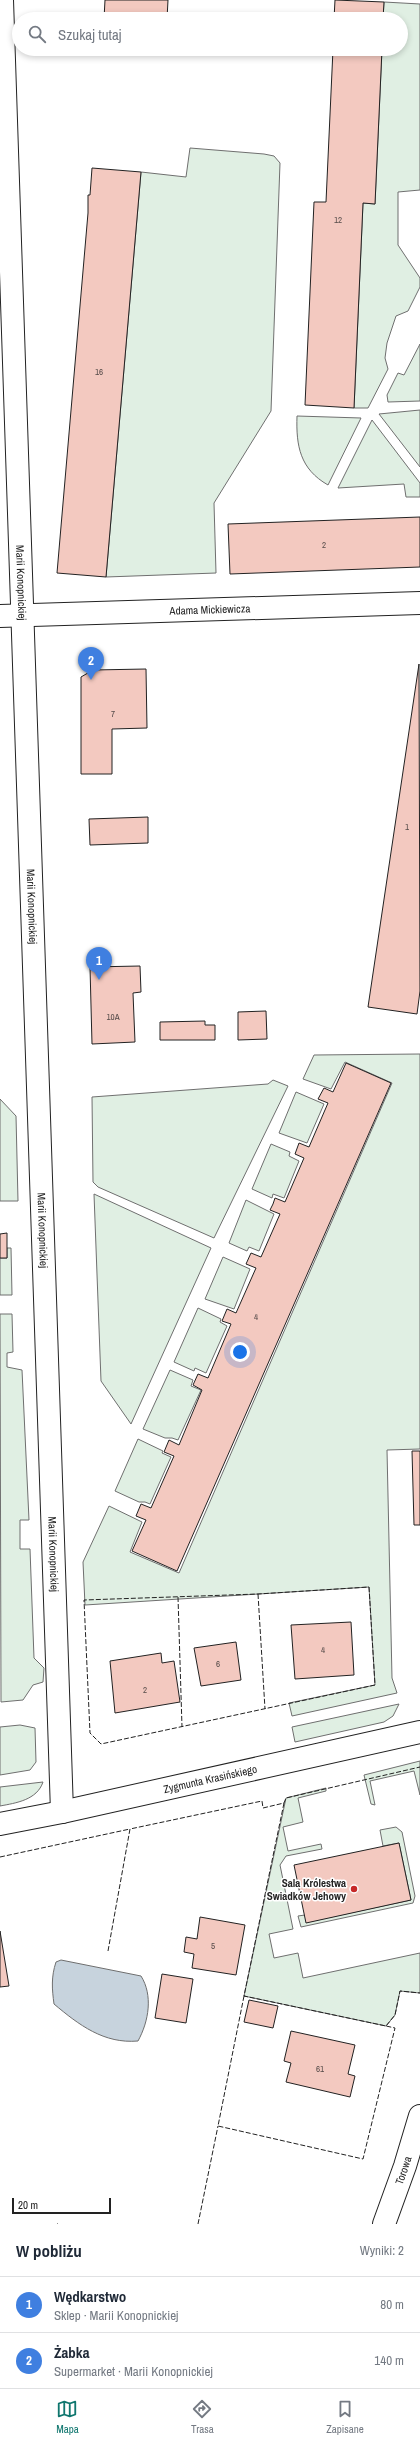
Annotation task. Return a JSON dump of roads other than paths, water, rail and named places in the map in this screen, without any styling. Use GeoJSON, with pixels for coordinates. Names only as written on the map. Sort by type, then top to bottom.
{"type":"FeatureCollection","features":[{"type":"Feature","properties":{"kind":"street","name":"Marii Konopnickiej"},"geometry":{"type":"LineString","coordinates":[[2,0],[22,615],[40,1085],[62,1812]]}},
{"type":"Feature","properties":{"kind":"street","name":"Adama Mickiewicza"},"geometry":{"type":"LineString","coordinates":[[0,616],[420,603]]}},
{"type":"Feature","properties":{"kind":"street","name":"Zygmunta Krasińskiego"},"geometry":{"type":"LineString","coordinates":[[0,1824],[62,1812],[420,1732]]}},
{"type":"Feature","properties":{"kind":"street","name":"Torowa"},"geometry":{"type":"LineString","coordinates":[[384,2224],[405,2166],[420,2116]]}},
{"type":"Feature","properties":{"kind":"place","name":"Żabka"},"geometry":{"type":"Point","coordinates":[91,680]}},
{"type":"Feature","properties":{"kind":"place","name":"Wędkarstwo"},"geometry":{"type":"Point","coordinates":[99,980]}},
{"type":"Feature","properties":{"kind":"place","name":"Sala Królestwa Swiadków Jehowy"},"geometry":{"type":"Point","coordinates":[354,1889]}}]}
